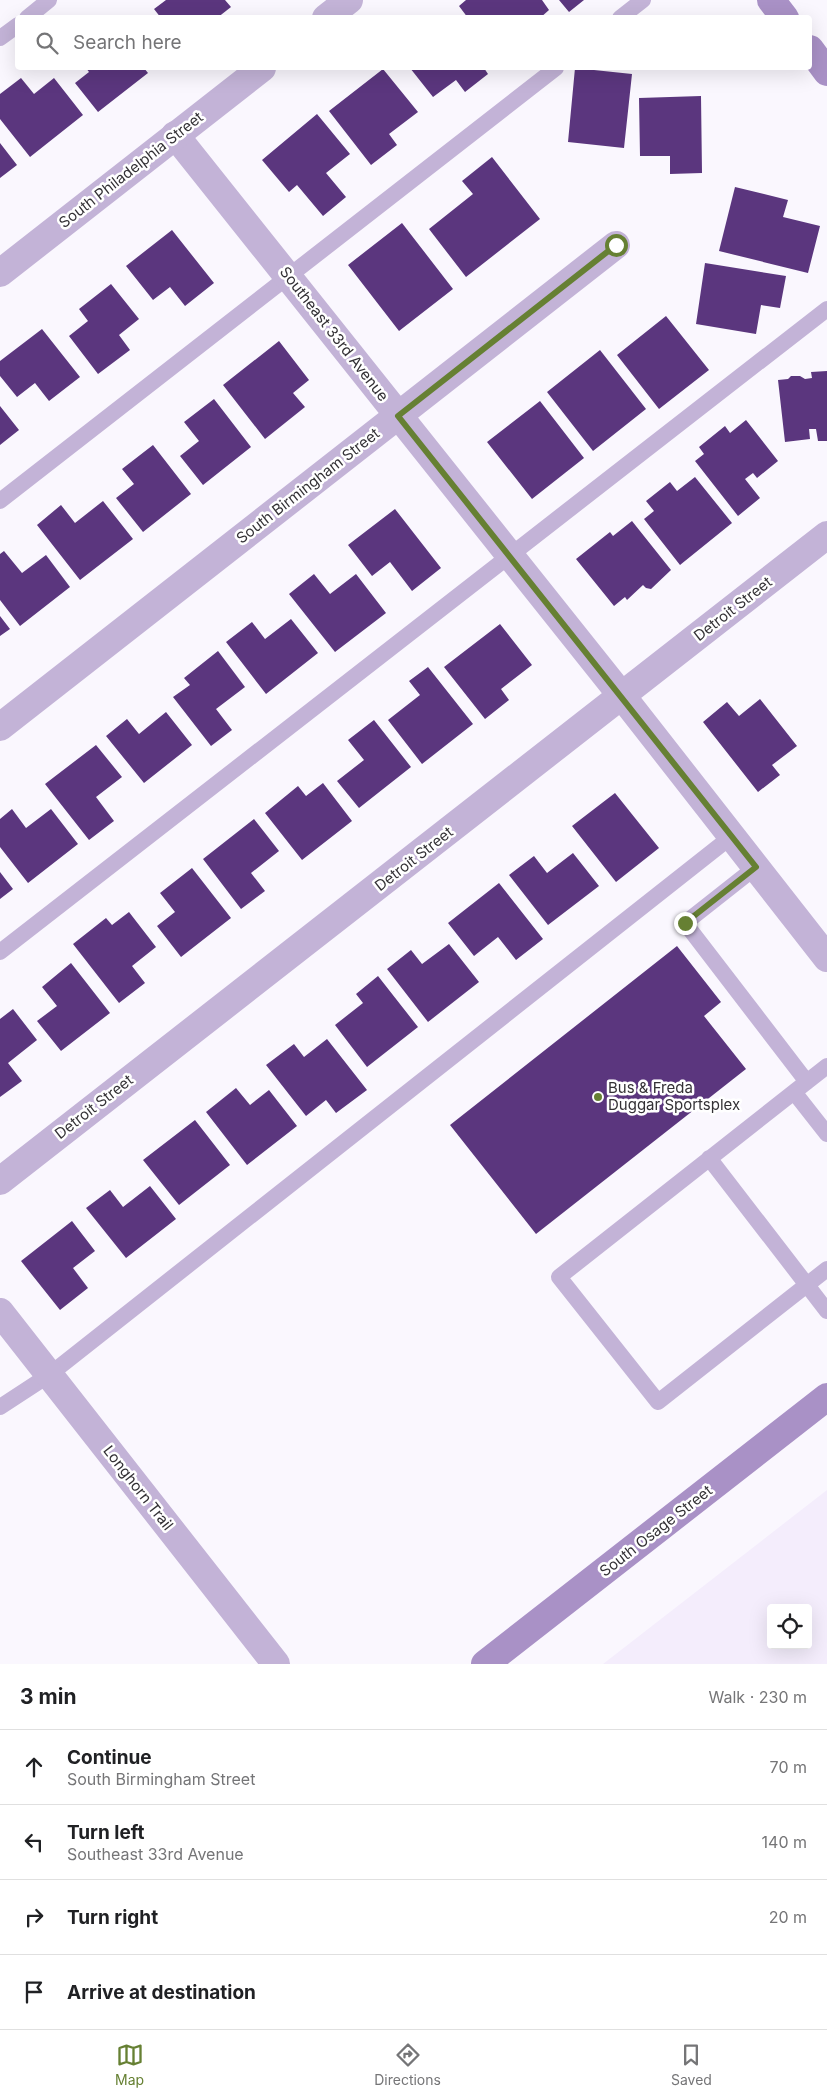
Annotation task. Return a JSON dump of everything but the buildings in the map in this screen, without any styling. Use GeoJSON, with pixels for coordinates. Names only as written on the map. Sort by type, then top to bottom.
{"type":"FeatureCollection","features":[{"type":"Feature","properties":{"kind":"main road"},"geometry":{"type":"LineString","coordinates":[[771,0],[783,15]]}},
{"type":"Feature","properties":{"kind":"main road"},"geometry":{"type":"LineString","coordinates":[[812,52],[827,72]]}},
{"type":"Feature","properties":{"kind":"main road","name":"South Osage Street"},"geometry":{"type":"LineString","coordinates":[[486,1664],[827,1398]]}},
{"type":"Feature","properties":{"kind":"street"},"geometry":{"type":"LineString","coordinates":[[330,15],[349,0]]}},
{"type":"Feature","properties":{"kind":"street","name":"South Philadelphia Street"},"geometry":{"type":"LineString","coordinates":[[0,272],[259,70]]}},
{"type":"Feature","properties":{"kind":"street","name":"Southeast 33rd Avenue"},"geometry":{"type":"LineString","coordinates":[[175,134],[622,696],[827,958]]}},
{"type":"Feature","properties":{"kind":"street","name":"South Birmingham Street"},"geometry":{"type":"LineString","coordinates":[[0,727],[616,245]]}},
{"type":"Feature","properties":{"kind":"street","name":"Detroit Street"},"geometry":{"type":"LineString","coordinates":[[0,1181],[827,535]]}},
{"type":"Feature","properties":{"kind":"street","name":"Longhorn Trail"},"geometry":{"type":"LineString","coordinates":[[0,1312],[276,1664]]}},
{"type":"Feature","properties":{"kind":"lane"},"geometry":{"type":"LineString","coordinates":[[31,15],[49,0]]}},
{"type":"Feature","properties":{"kind":"lane"},"geometry":{"type":"LineString","coordinates":[[624,15],[643,0]]}},
{"type":"Feature","properties":{"kind":"lane"},"geometry":{"type":"LineString","coordinates":[[0,38],[15,27]]}},
{"type":"Feature","properties":{"kind":"lane"},"geometry":{"type":"LineString","coordinates":[[0,501],[553,70]]}},
{"type":"Feature","properties":{"kind":"lane"},"geometry":{"type":"LineString","coordinates":[[0,952],[509,554],[827,309]]}},
{"type":"Feature","properties":{"kind":"lane"},"geometry":{"type":"LineString","coordinates":[[0,1407],[49,1375],[732,836]]}},
{"type":"Feature","properties":{"kind":"lane"},"geometry":{"type":"LineString","coordinates":[[756,867],[685,923],[801,1087],[827,1134]]}},
{"type":"Feature","properties":{"kind":"lane"},"geometry":{"type":"LineString","coordinates":[[827,1066],[558,1277],[658,1402],[827,1269]]}},
{"type":"Feature","properties":{"kind":"lane"},"geometry":{"type":"LineString","coordinates":[[709,1158],[827,1311]]}},
{"type":"Feature","properties":{"kind":"shaded area"},"geometry":{"type":"Polygon","coordinates":[[[827,1490],[827,1664],[603,1664],[827,1490]]]}},
{"type":"Feature","properties":{"kind":"place","name":"Bus & Freda Duggar Sportsplex"},"geometry":{"type":"Point","coordinates":[598,1097]}},
{"type":"Feature","properties":{"kind":"route"},"geometry":{"type":"LineString","coordinates":[[616,245],[398,416],[756,867],[685,923]]}}]}
